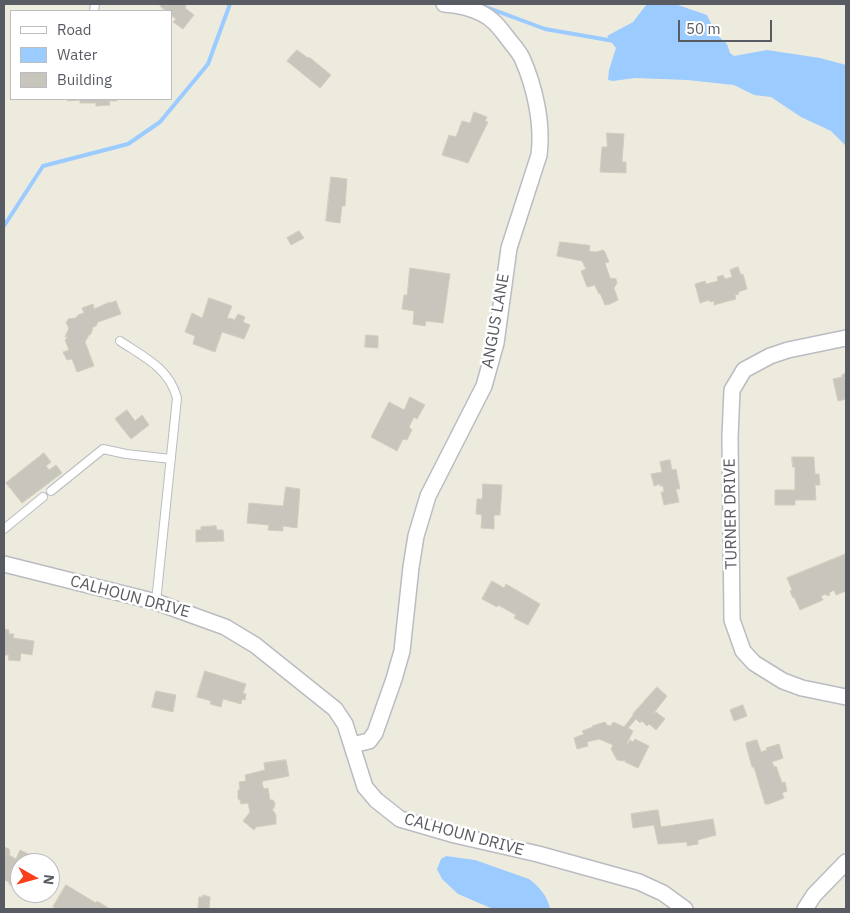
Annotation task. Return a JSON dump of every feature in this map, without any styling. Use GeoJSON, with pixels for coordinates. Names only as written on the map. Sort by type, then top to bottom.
{"type":"FeatureCollection","features":[{"type":"Feature","properties":{"kind":"street","name":"ANGUS LANE"},"geometry":{"type":"LineString","coordinates":[[352,746],[369,741],[375,733],[394,679],[402,651],[411,567],[421,516],[428,496],[484,386],[496,343],[509,248],[539,155],[541,140],[532,84],[521,56],[496,23],[464,6],[444,4]]}},
{"type":"Feature","properties":{"kind":"street","name":"TURNER DRIVE"},"geometry":{"type":"LineString","coordinates":[[846,338],[788,350],[770,356],[744,370],[732,390],[730,437],[732,620],[743,651],[754,663],[783,681],[802,688],[846,697]]}},
{"type":"Feature","properties":{"kind":"street","name":"CALHOUN DRIVE"},"geometry":{"type":"LineString","coordinates":[[4,564],[156,602],[225,627],[256,645],[335,709],[345,724],[365,787],[376,800],[400,819],[639,882],[663,893],[685,909]]}},
{"type":"Feature","properties":{"kind":"street"},"geometry":{"type":"LineString","coordinates":[[805,909],[814,895],[846,862]]}},
{"type":"Feature","properties":{"kind":"lane"},"geometry":{"type":"LineString","coordinates":[[120,341],[161,369],[174,388],[177,398],[156,602]]}},
{"type":"Feature","properties":{"kind":"lane"},"geometry":{"type":"LineString","coordinates":[[51,491],[103,449],[126,454],[171,459]]}},
{"type":"Feature","properties":{"kind":"lane"},"geometry":{"type":"LineString","coordinates":[[4,529],[43,497]]}},
{"type":"Feature","properties":{"kind":"water"},"geometry":{"type":"Polygon","coordinates":[[[647,4],[675,4],[707,15],[716,34],[727,44],[730,53],[734,56],[767,50],[820,58],[846,65],[846,146],[831,131],[801,117],[771,97],[754,95],[734,85],[687,80],[635,78],[608,80],[616,48],[607,36],[633,22],[647,4]]]}},
{"type":"Feature","properties":{"kind":"water"},"geometry":{"type":"Polygon","coordinates":[[[446,856],[475,860],[529,879],[542,892],[550,909],[493,909],[458,894],[442,879],[437,869],[441,859],[446,856]]]}},
{"type":"Feature","properties":{"kind":"building"},"geometry":{"type":"Polygon","coordinates":[[[162,4],[184,4],[185,8],[194,15],[183,29],[173,22],[176,19],[172,16],[172,10],[165,10],[160,6],[162,4]]]}},
{"type":"Feature","properties":{"kind":"building"},"geometry":{"type":"Polygon","coordinates":[[[297,50],[331,75],[320,88],[287,61],[297,50]]]}},
{"type":"Feature","properties":{"kind":"building"},"geometry":{"type":"Polygon","coordinates":[[[80,100],[117,101],[109,101],[110,105],[96,106],[96,103],[80,103],[80,100]]]}},
{"type":"Feature","properties":{"kind":"building"},"geometry":{"type":"Polygon","coordinates":[[[474,112],[487,117],[485,121],[488,122],[468,163],[442,155],[449,135],[456,137],[462,121],[470,123],[474,112]]]}},
{"type":"Feature","properties":{"kind":"building"},"geometry":{"type":"Polygon","coordinates":[[[607,133],[624,134],[622,162],[626,162],[626,173],[600,172],[602,147],[607,147],[607,133]]]}},
{"type":"Feature","properties":{"kind":"building"},"geometry":{"type":"Polygon","coordinates":[[[331,177],[347,179],[345,206],[342,206],[340,223],[326,221],[331,177]]]}},
{"type":"Feature","properties":{"kind":"building"},"geometry":{"type":"Polygon","coordinates":[[[299,231],[304,238],[291,245],[287,238],[299,231]]]}},
{"type":"Feature","properties":{"kind":"building"},"geometry":{"type":"Polygon","coordinates":[[[560,242],[587,245],[590,246],[589,251],[603,250],[605,252],[609,262],[605,263],[610,278],[616,279],[617,283],[614,288],[618,300],[605,305],[595,285],[587,287],[581,271],[586,269],[582,261],[557,256],[560,242]]]}},
{"type":"Feature","properties":{"kind":"building"},"geometry":{"type":"Polygon","coordinates":[[[738,267],[741,275],[743,274],[747,289],[738,292],[739,294],[735,295],[736,299],[714,305],[714,301],[710,302],[709,300],[700,303],[695,284],[705,281],[706,284],[718,281],[717,277],[723,275],[725,279],[732,277],[730,270],[738,267]]]}},
{"type":"Feature","properties":{"kind":"building"},"geometry":{"type":"Polygon","coordinates":[[[410,268],[450,274],[443,323],[426,321],[425,326],[413,324],[414,311],[402,309],[404,295],[407,295],[410,268]]]}},
{"type":"Feature","properties":{"kind":"building"},"geometry":{"type":"Polygon","coordinates":[[[209,298],[232,306],[227,318],[234,321],[238,314],[245,317],[243,322],[250,325],[244,339],[222,332],[215,352],[193,344],[195,336],[185,332],[192,313],[202,318],[209,298]]]}},
{"type":"Feature","properties":{"kind":"building"},"geometry":{"type":"Polygon","coordinates":[[[116,301],[121,314],[98,322],[85,342],[94,366],[77,372],[72,359],[67,360],[63,352],[69,350],[65,340],[68,337],[65,337],[69,328],[66,323],[68,319],[76,318],[84,313],[82,308],[93,304],[94,309],[116,301]]]}},
{"type":"Feature","properties":{"kind":"building"},"geometry":{"type":"Polygon","coordinates":[[[366,335],[378,336],[378,348],[365,347],[366,335]]]}},
{"type":"Feature","properties":{"kind":"building"},"geometry":{"type":"Polygon","coordinates":[[[846,373],[846,399],[838,401],[833,379],[842,377],[846,373]]]}},
{"type":"Feature","properties":{"kind":"building"},"geometry":{"type":"Polygon","coordinates":[[[410,397],[425,405],[417,419],[414,417],[409,427],[412,430],[407,440],[403,439],[397,451],[371,437],[389,402],[404,410],[410,397]]]}},
{"type":"Feature","properties":{"kind":"building"},"geometry":{"type":"Polygon","coordinates":[[[127,410],[135,421],[142,415],[149,425],[131,439],[115,419],[127,410]]]}},
{"type":"Feature","properties":{"kind":"building"},"geometry":{"type":"Polygon","coordinates":[[[44,453],[51,462],[46,466],[49,470],[56,465],[62,473],[22,503],[6,483],[44,453]]]}},
{"type":"Feature","properties":{"kind":"building"},"geometry":{"type":"Polygon","coordinates":[[[792,457],[814,457],[815,474],[819,474],[820,485],[815,485],[816,500],[795,500],[795,505],[775,505],[775,490],[795,490],[795,467],[793,467],[792,457]]]}},
{"type":"Feature","properties":{"kind":"building"},"geometry":{"type":"Polygon","coordinates":[[[670,460],[672,470],[676,469],[680,489],[676,489],[679,502],[664,505],[661,492],[664,492],[663,486],[660,486],[660,484],[654,486],[651,474],[662,472],[660,462],[670,460]]]}},
{"type":"Feature","properties":{"kind":"building"},"geometry":{"type":"Polygon","coordinates":[[[483,484],[502,485],[500,515],[494,515],[494,529],[481,528],[482,515],[476,514],[477,499],[482,499],[483,484]]]}},
{"type":"Feature","properties":{"kind":"building"},"geometry":{"type":"Polygon","coordinates":[[[286,487],[300,489],[297,528],[283,526],[283,531],[268,530],[269,525],[247,523],[249,503],[283,506],[286,487]]]}},
{"type":"Feature","properties":{"kind":"building"},"geometry":{"type":"Polygon","coordinates":[[[216,526],[217,530],[223,530],[224,541],[196,542],[196,530],[201,530],[201,527],[216,526]]]}},
{"type":"Feature","properties":{"kind":"building"},"geometry":{"type":"Polygon","coordinates":[[[846,554],[846,591],[836,595],[834,590],[829,593],[830,595],[821,596],[823,600],[800,610],[790,591],[792,590],[787,578],[846,554]]]}},
{"type":"Feature","properties":{"kind":"building"},"geometry":{"type":"Polygon","coordinates":[[[492,581],[504,588],[506,584],[540,604],[528,625],[514,618],[516,615],[482,599],[492,581]]]}},
{"type":"Feature","properties":{"kind":"building"},"geometry":{"type":"Polygon","coordinates":[[[4,629],[9,630],[9,634],[14,634],[13,638],[34,641],[32,655],[21,653],[20,661],[8,660],[9,655],[4,655],[4,629]]]}},
{"type":"Feature","properties":{"kind":"building"},"geometry":{"type":"Polygon","coordinates":[[[205,671],[246,684],[243,693],[246,694],[245,700],[242,699],[241,704],[223,699],[221,707],[210,704],[211,701],[197,697],[205,671]]]}},
{"type":"Feature","properties":{"kind":"building"},"geometry":{"type":"Polygon","coordinates":[[[657,687],[667,696],[653,714],[656,712],[665,719],[656,730],[649,724],[647,726],[642,721],[640,723],[636,719],[628,728],[633,731],[628,744],[630,740],[633,742],[635,739],[649,746],[638,768],[626,761],[617,760],[611,749],[613,745],[599,739],[587,742],[588,746],[577,749],[574,738],[584,734],[582,731],[592,726],[605,722],[611,726],[613,722],[624,727],[657,687]]]}},
{"type":"Feature","properties":{"kind":"building"},"geometry":{"type":"Polygon","coordinates":[[[156,691],[176,695],[173,712],[152,707],[156,691]]]}},
{"type":"Feature","properties":{"kind":"building"},"geometry":{"type":"Polygon","coordinates":[[[743,705],[747,716],[734,721],[730,710],[743,705]]]}},
{"type":"Feature","properties":{"kind":"building"},"geometry":{"type":"Polygon","coordinates":[[[757,740],[761,752],[767,750],[766,748],[779,744],[783,758],[772,762],[774,767],[776,766],[782,783],[785,782],[787,791],[782,793],[784,798],[769,804],[765,804],[746,745],[746,743],[757,740]]]}},
{"type":"Feature","properties":{"kind":"building"},"geometry":{"type":"Polygon","coordinates":[[[286,760],[289,776],[263,781],[262,784],[264,789],[268,788],[270,800],[273,800],[275,803],[272,809],[276,815],[276,824],[256,827],[254,830],[243,821],[250,812],[248,803],[241,804],[238,799],[239,782],[246,781],[245,775],[265,770],[264,763],[286,760]]]}},
{"type":"Feature","properties":{"kind":"building"},"geometry":{"type":"Polygon","coordinates":[[[658,810],[661,827],[713,819],[716,835],[698,840],[698,844],[687,846],[687,842],[658,844],[654,825],[633,828],[631,814],[658,810]]]}},
{"type":"Feature","properties":{"kind":"building"},"geometry":{"type":"Polygon","coordinates":[[[4,847],[9,849],[10,853],[10,885],[4,880],[4,847]]]}},
{"type":"Feature","properties":{"kind":"building"},"geometry":{"type":"Polygon","coordinates":[[[66,885],[110,909],[57,909],[53,907],[55,903],[60,903],[60,895],[66,885]]]}},
{"type":"Feature","properties":{"kind":"building"},"geometry":{"type":"Polygon","coordinates":[[[203,895],[210,897],[209,909],[198,909],[199,897],[203,897],[203,895]]]}},
{"type":"Feature","properties":{"kind":"waterway"},"geometry":{"type":"LineString","coordinates":[[4,226],[43,166],[128,144],[160,122],[208,64],[230,4]]}},
{"type":"Feature","properties":{"kind":"waterway"},"geometry":{"type":"LineString","coordinates":[[486,7],[545,29],[614,41]]}}]}
